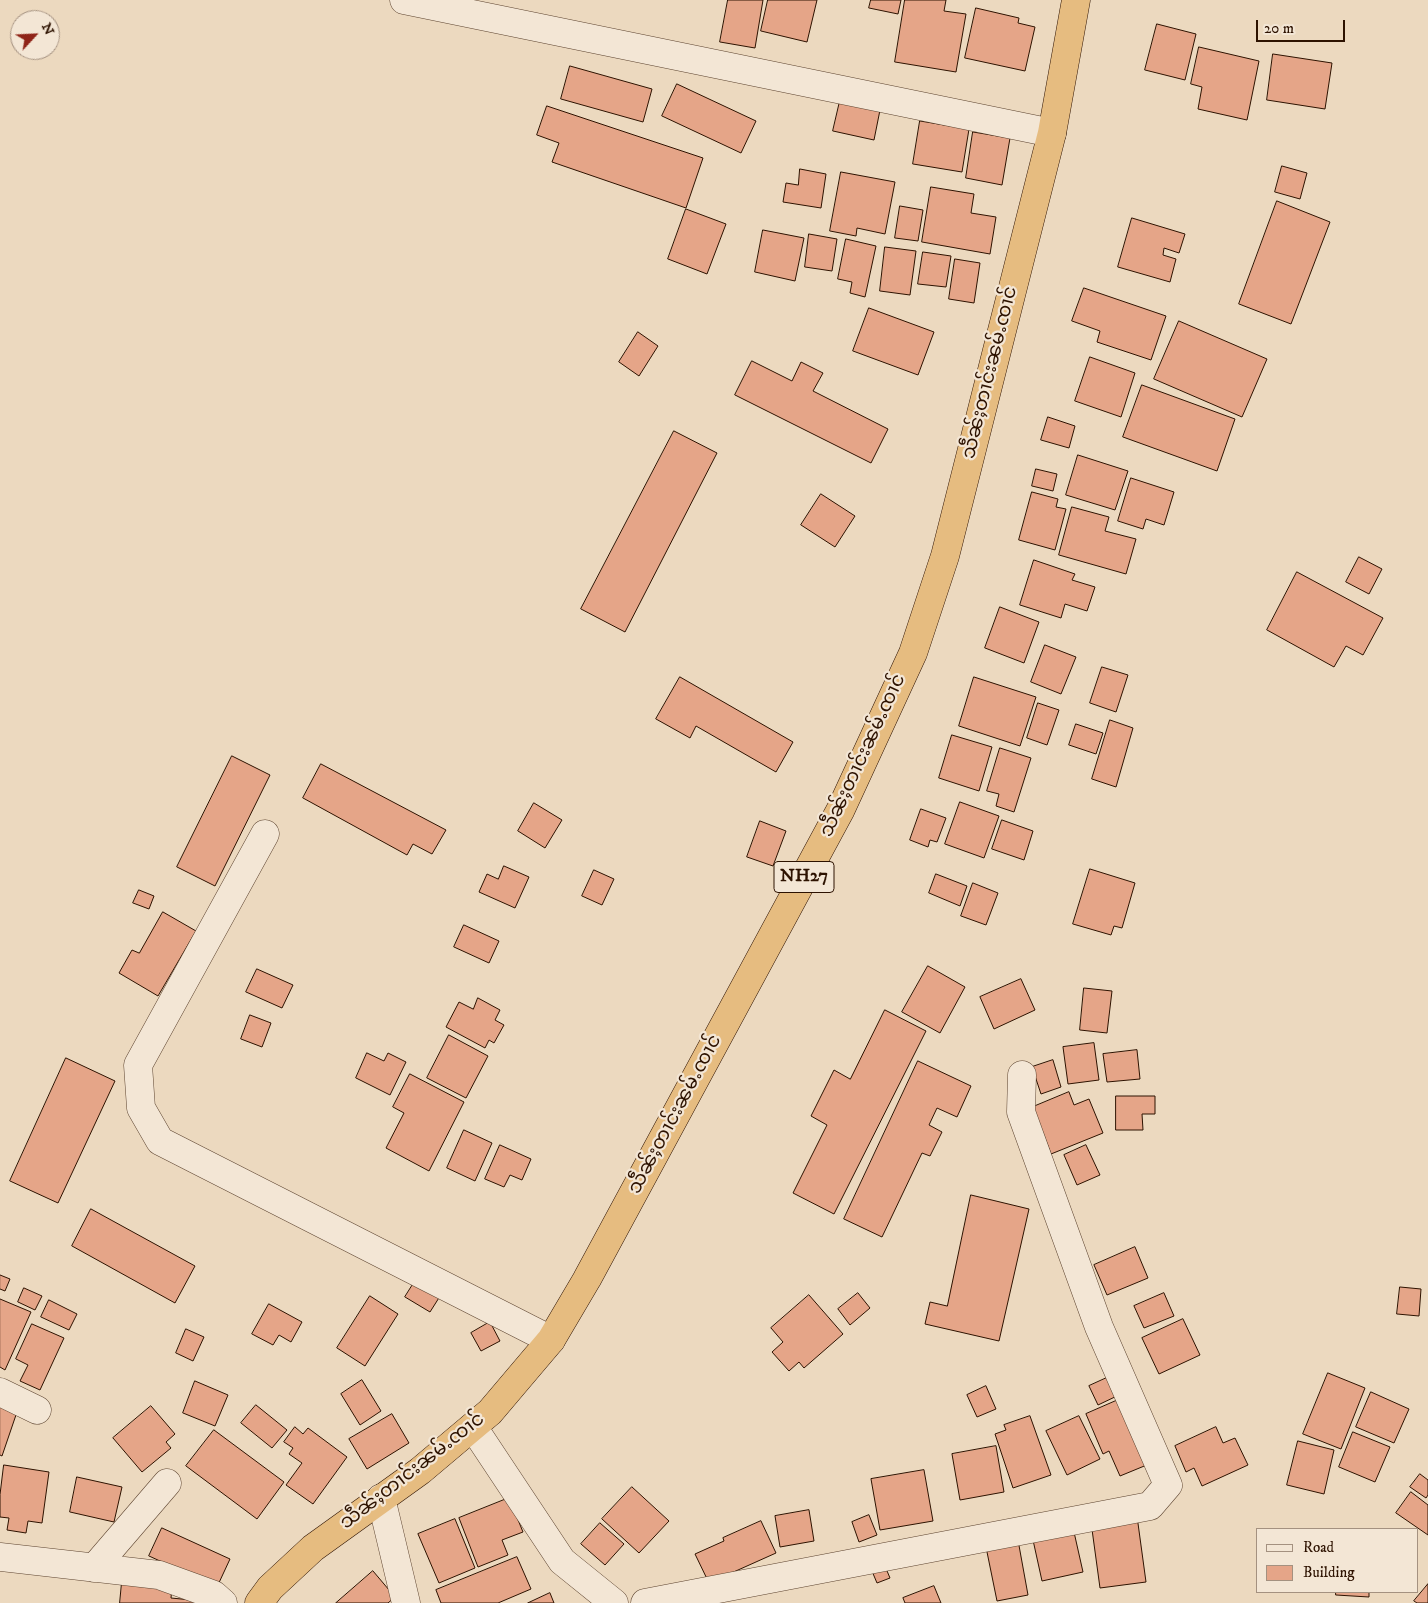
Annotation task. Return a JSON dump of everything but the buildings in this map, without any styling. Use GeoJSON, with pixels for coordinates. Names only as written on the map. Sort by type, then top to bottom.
{"type":"FeatureCollection","features":[{"type":"Feature","properties":{"kind":"highway","name":"သဵၼ်ႈတၢင်းၼမ်ႉၸၢင်"},"geometry":{"type":"LineString","coordinates":[[259,1603],[270,1588],[314,1548],[420,1471],[490,1412],[550,1340],[587,1278],[841,809],[913,653],[944,556],[1052,133],[1076,0]]}},
{"type":"Feature","properties":{"kind":"street"},"geometry":{"type":"LineString","coordinates":[[404,0],[1052,133]]}},
{"type":"Feature","properties":{"kind":"street"},"geometry":{"type":"LineString","coordinates":[[265,834],[138,1065],[142,1108],[160,1140],[550,1340]]}},
{"type":"Feature","properties":{"kind":"street"},"geometry":{"type":"LineString","coordinates":[[645,1603],[1150,1506],[1168,1485],[1099,1327],[1021,1112],[1022,1075]]}},
{"type":"Feature","properties":{"kind":"street"},"geometry":{"type":"LineString","coordinates":[[0,1392],[38,1410]]}},
{"type":"Feature","properties":{"kind":"street"},"geometry":{"type":"LineString","coordinates":[[473,1427],[562,1561],[614,1603]]}},
{"type":"Feature","properties":{"kind":"street"},"geometry":{"type":"LineString","coordinates":[[94,1568],[167,1483]]}},
{"type":"Feature","properties":{"kind":"street"},"geometry":{"type":"LineString","coordinates":[[381,1498],[406,1603]]}},
{"type":"Feature","properties":{"kind":"street"},"geometry":{"type":"LineString","coordinates":[[0,1557],[159,1575],[214,1595],[223,1603]]}}]}
